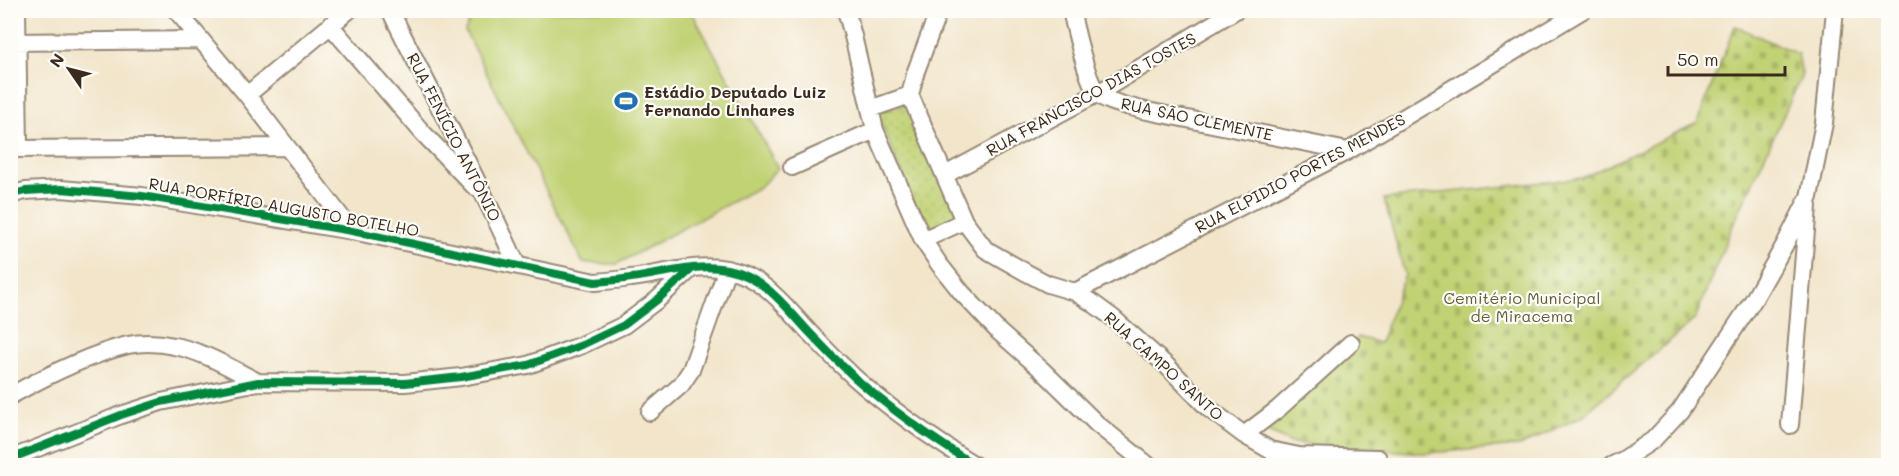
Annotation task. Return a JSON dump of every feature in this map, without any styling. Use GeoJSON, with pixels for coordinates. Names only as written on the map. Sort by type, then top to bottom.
{"type":"FeatureCollection","features":[{"type":"Feature","properties":{"kind":"street"},"geometry":{"type":"LineString","coordinates":[[17,10],[14,42],[15,149],[287,147]]}},
{"type":"Feature","properties":{"kind":"street"},"geometry":{"type":"LineString","coordinates":[[176,10],[247,95],[352,231]]}},
{"type":"Feature","properties":{"kind":"street"},"geometry":{"type":"LineString","coordinates":[[247,95],[349,10]]}},
{"type":"Feature","properties":{"kind":"street","name":"RUA FENÍCIO ANTÔNIO"},"geometry":{"type":"LineString","coordinates":[[390,10],[487,198],[517,265]]}},
{"type":"Feature","properties":{"kind":"street"},"geometry":{"type":"LineString","coordinates":[[846,10],[874,130],[923,240],[939,264],[999,332],[1097,424],[1149,465]]}},
{"type":"Feature","properties":{"kind":"street"},"geometry":{"type":"LineString","coordinates":[[870,109],[910,95],[916,71],[939,10]]}},
{"type":"Feature","properties":{"kind":"street"},"geometry":{"type":"LineString","coordinates":[[1071,10],[1090,78],[1098,93]]}},
{"type":"Feature","properties":{"kind":"street","name":"RUA FRANCISCO DIAS TOSTES"},"geometry":{"type":"LineString","coordinates":[[945,175],[1098,93],[1236,10]]}},
{"type":"Feature","properties":{"kind":"street","name":"RUA ELPIDIO PORTES MENDES"},"geometry":{"type":"LineString","coordinates":[[1075,292],[1348,151],[1583,10]]}},
{"type":"Feature","properties":{"kind":"street"},"geometry":{"type":"LineString","coordinates":[[1790,425],[1809,196],[1824,123],[1835,10]]}},
{"type":"Feature","properties":{"kind":"street"},"geometry":{"type":"LineString","coordinates":[[330,25],[423,133],[487,198]]}},
{"type":"Feature","properties":{"kind":"street"},"geometry":{"type":"LineString","coordinates":[[14,42],[201,40]]}},
{"type":"Feature","properties":{"kind":"street","name":"RUA SÃO CLEMENTE"},"geometry":{"type":"LineString","coordinates":[[1098,93],[1110,100],[1142,110],[1348,151]]}},
{"type":"Feature","properties":{"kind":"street","name":"RUA CAMPO SANTO"},"geometry":{"type":"LineString","coordinates":[[910,95],[964,221],[986,249],[1005,262],[1048,284],[1075,292],[1113,318],[1167,366],[1208,408],[1244,435],[1270,450],[1299,456],[1378,458]]}},
{"type":"Feature","properties":{"kind":"street"},"geometry":{"type":"LineString","coordinates":[[792,167],[874,130]]}},
{"type":"Feature","properties":{"kind":"street","name":"RUA PORFÍRIO AUGUSTO BOTELHO"},"geometry":{"type":"LineString","coordinates":[[10,195],[25,191],[61,189],[142,196],[352,231],[595,282],[631,279],[693,268],[727,269]]}},
{"type":"Feature","properties":{"kind":"street"},"geometry":{"type":"LineString","coordinates":[[1611,465],[1623,460],[1653,440],[1680,411],[1754,299],[1785,246],[1809,196]]}},
{"type":"Feature","properties":{"kind":"street"},"geometry":{"type":"LineString","coordinates":[[923,240],[964,221]]}},
{"type":"Feature","properties":{"kind":"street"},"geometry":{"type":"LineString","coordinates":[[10,459],[121,415],[161,402],[258,382],[405,382],[461,377],[528,365],[624,326],[693,268]]}},
{"type":"Feature","properties":{"kind":"street"},"geometry":{"type":"LineString","coordinates":[[650,412],[681,386],[691,370],[727,269],[753,279],[780,298],[810,333],[869,390],[927,435],[976,465]]}},
{"type":"Feature","properties":{"kind":"street"},"geometry":{"type":"LineString","coordinates":[[10,396],[36,381],[101,354],[129,345],[148,343],[176,346],[201,354],[258,382]]}},
{"type":"Feature","properties":{"kind":"street"},"geometry":{"type":"LineString","coordinates":[[1244,435],[1278,409],[1351,343]]}},
{"type":"Feature","properties":{"kind":"green space","name":"Estádio Deputado Luiz Fernando Linhares"},"geometry":{"type":"Polygon","coordinates":[[[474,11],[691,11],[778,168],[761,186],[617,264],[583,263],[465,31],[474,11]]]}},
{"type":"Feature","properties":{"kind":"green space","name":"Cemitério Municipal de Miracema"},"geometry":{"type":"Polygon","coordinates":[[[1735,26],[1798,54],[1802,75],[1729,234],[1695,319],[1582,416],[1520,446],[1425,453],[1291,443],[1266,431],[1358,337],[1380,343],[1405,275],[1384,199],[1582,178],[1697,123],[1735,26]]]}},
{"type":"Feature","properties":{"kind":"green space"},"geometry":{"type":"Polygon","coordinates":[[[915,102],[961,219],[927,236],[877,113],[915,102]]]}},
{"type":"Feature","properties":{"kind":"cycle path"},"geometry":{"type":"LineString","coordinates":[[10,195],[25,191],[61,189],[142,196],[352,231],[595,282],[691,268],[727,269],[752,278],[762,285],[782,302],[814,338],[868,389],[913,424],[976,466]]}},
{"type":"Feature","properties":{"kind":"cycle path"},"geometry":{"type":"LineString","coordinates":[[10,459],[121,415],[161,402],[258,382],[405,383],[461,377],[528,365],[582,345],[624,325],[693,268]]}},
{"type":"Feature","properties":{"kind":"place","name":"Estádio Deputado Luiz Fernando Linhares"},"geometry":{"type":"Point","coordinates":[626,101]}}]}
